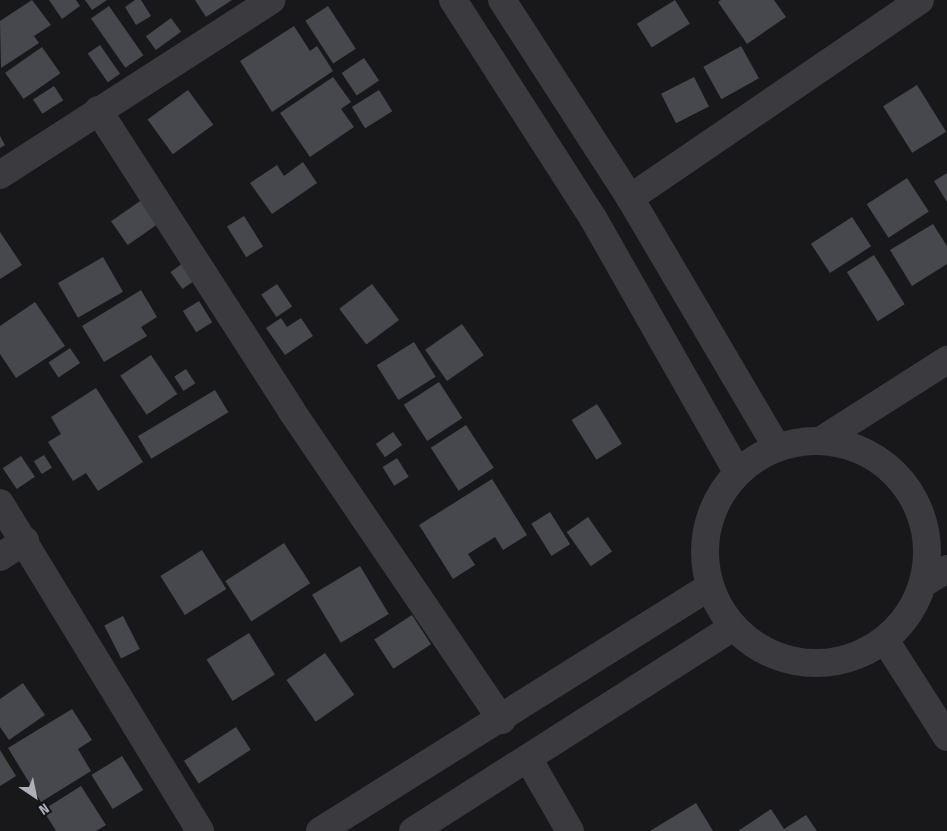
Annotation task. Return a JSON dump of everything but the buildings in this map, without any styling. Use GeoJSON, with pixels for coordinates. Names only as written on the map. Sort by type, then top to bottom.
{"type":"FeatureCollection","features":[{"type":"Feature","properties":{"kind":"street"},"geometry":{"type":"LineString","coordinates":[[0,175],[98,110],[272,0]]}},
{"type":"Feature","properties":{"kind":"street"},"geometry":{"type":"LineString","coordinates":[[453,0],[593,218],[738,473]]}},
{"type":"Feature","properties":{"kind":"street"},"geometry":{"type":"LineString","coordinates":[[502,0],[630,198],[777,448]]}},
{"type":"Feature","properties":{"kind":"street"},"geometry":{"type":"LineString","coordinates":[[630,198],[920,0]]}},
{"type":"Feature","properties":{"kind":"street"},"geometry":{"type":"LineString","coordinates":[[98,110],[291,410],[502,720]]}},
{"type":"Feature","properties":{"kind":"street"},"geometry":{"type":"LineString","coordinates":[[820,441],[947,360]]}},
{"type":"Feature","properties":{"kind":"street"},"geometry":{"type":"LineString","coordinates":[[820,441],[864,451],[883,462],[900,478],[922,516],[927,538],[924,583],[902,624],[885,640],[842,661],[794,662],[771,655],[750,644],[732,628],[709,588],[704,567],[707,526],[724,488],[738,473],[777,448],[820,441]]}},
{"type":"Feature","properties":{"kind":"street"},"geometry":{"type":"LineString","coordinates":[[0,503],[25,541],[200,831]]}},
{"type":"Feature","properties":{"kind":"street"},"geometry":{"type":"LineString","coordinates":[[0,558],[25,541]]}},
{"type":"Feature","properties":{"kind":"street"},"geometry":{"type":"LineString","coordinates":[[924,583],[947,568]]}},
{"type":"Feature","properties":{"kind":"street"},"geometry":{"type":"LineString","coordinates":[[320,831],[502,720],[709,588]]}},
{"type":"Feature","properties":{"kind":"street"},"geometry":{"type":"LineString","coordinates":[[413,831],[529,760],[732,628]]}},
{"type":"Feature","properties":{"kind":"street"},"geometry":{"type":"LineString","coordinates":[[885,640],[947,737]]}},
{"type":"Feature","properties":{"kind":"street"},"geometry":{"type":"LineString","coordinates":[[529,760],[570,831]]}}]}
